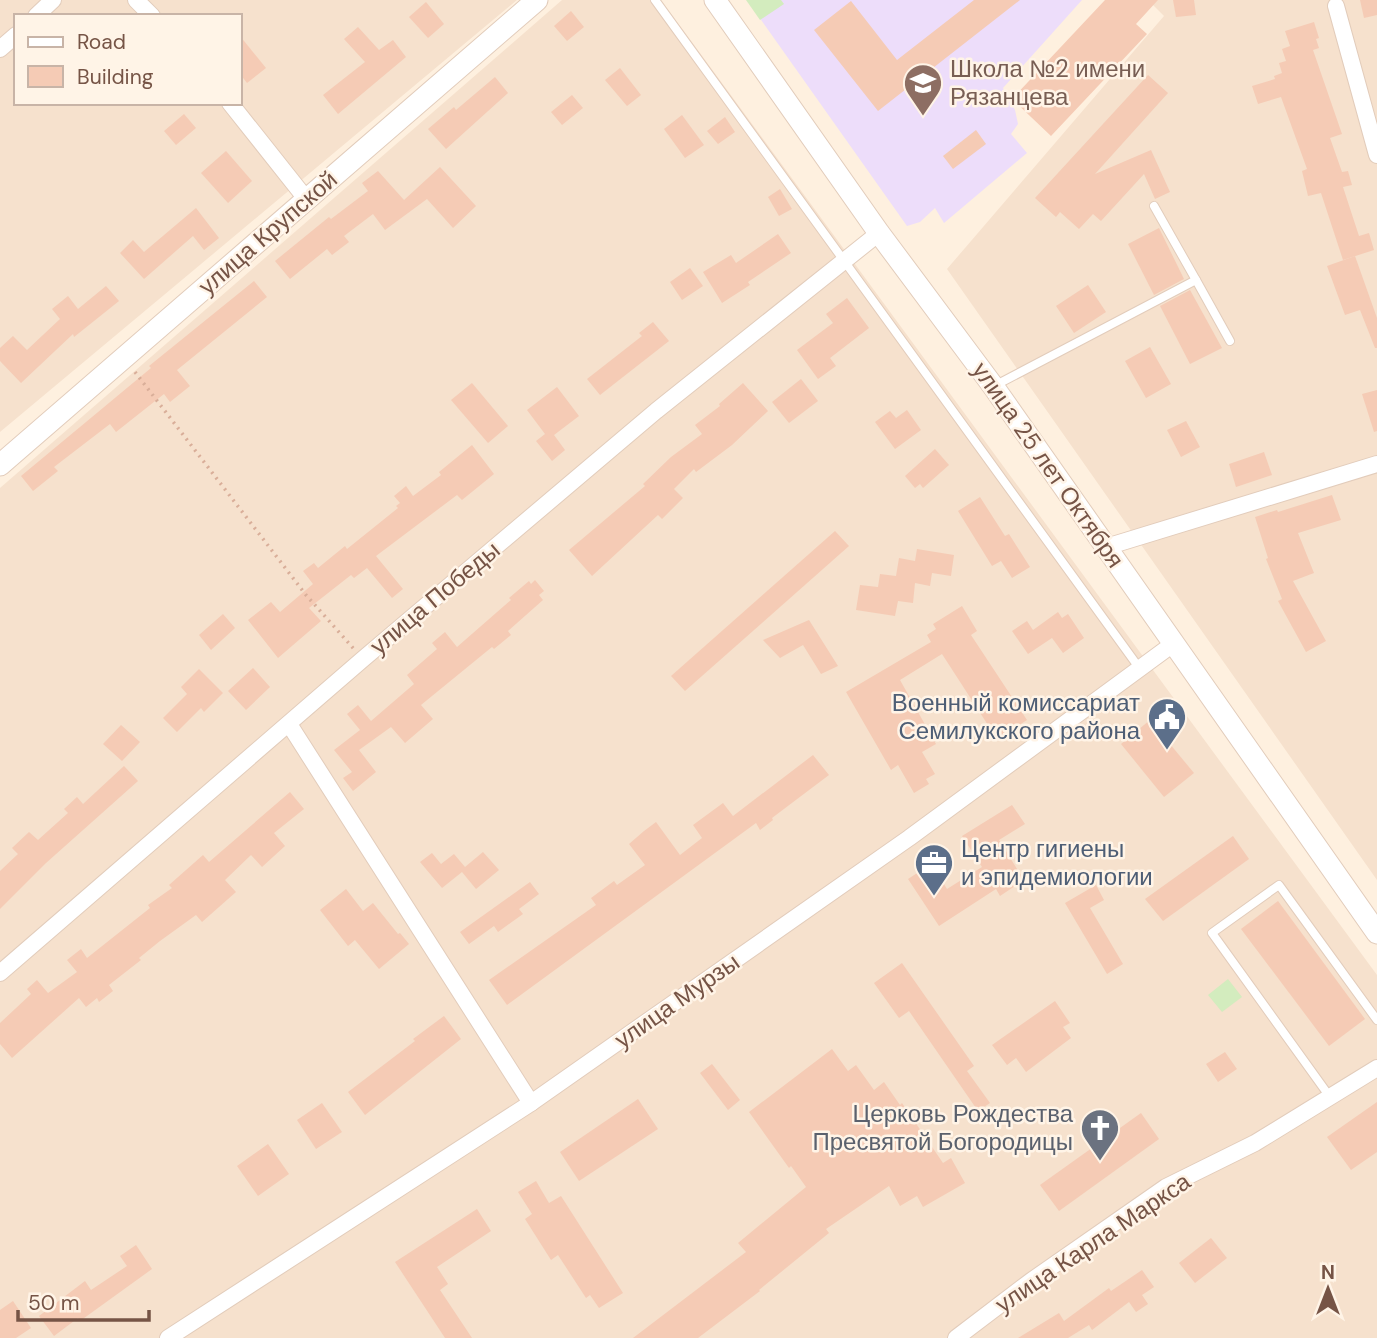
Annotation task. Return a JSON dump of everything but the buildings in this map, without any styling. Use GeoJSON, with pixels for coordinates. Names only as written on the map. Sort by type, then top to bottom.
{"type":"FeatureCollection","features":[{"type":"Feature","properties":{"kind":"street"},"geometry":{"type":"LineString","coordinates":[[38,14],[53,0]]}},
{"type":"Feature","properties":{"kind":"street"},"geometry":{"type":"LineString","coordinates":[[135,0],[150,14]]}},
{"type":"Feature","properties":{"kind":"street","name":"улица Крупской"},"geometry":{"type":"LineString","coordinates":[[0,465],[537,0]]}},
{"type":"Feature","properties":{"kind":"street","name":"улица 25 лет Октября"},"geometry":{"type":"LineString","coordinates":[[715,0],[879,233],[993,386],[1377,933]]}},
{"type":"Feature","properties":{"kind":"street"},"geometry":{"type":"LineString","coordinates":[[1336,6],[1377,155]]}},
{"type":"Feature","properties":{"kind":"street"},"geometry":{"type":"LineString","coordinates":[[0,49],[14,37]]}},
{"type":"Feature","properties":{"kind":"street"},"geometry":{"type":"LineString","coordinates":[[232,105],[307,200]]}},
{"type":"Feature","properties":{"kind":"street","name":"улица Победы"},"geometry":{"type":"LineString","coordinates":[[0,973],[363,659],[656,411],[879,233]]}},
{"type":"Feature","properties":{"kind":"street"},"geometry":{"type":"LineString","coordinates":[[1106,547],[1377,464]]}},
{"type":"Feature","properties":{"kind":"street","name":"улица Мурзы"},"geometry":{"type":"LineString","coordinates":[[168,1338],[531,1103],[909,838],[1173,644]]}},
{"type":"Feature","properties":{"kind":"street"},"geometry":{"type":"LineString","coordinates":[[289,724],[531,1103]]}},
{"type":"Feature","properties":{"kind":"street","name":"улица Карла Маркса"},"geometry":{"type":"LineString","coordinates":[[956,1338],[1031,1281],[1166,1187],[1255,1143],[1377,1068]]}},
{"type":"Feature","properties":{"kind":"lane"},"geometry":{"type":"LineString","coordinates":[[655,0],[1140,670]]}},
{"type":"Feature","properties":{"kind":"lane"},"geometry":{"type":"LineString","coordinates":[[1154,206],[1230,341]]}},
{"type":"Feature","properties":{"kind":"lane"},"geometry":{"type":"LineString","coordinates":[[993,386],[1196,280]]}},
{"type":"Feature","properties":{"kind":"lane"},"geometry":{"type":"LineString","coordinates":[[1330,1097],[1212,933],[1279,885],[1377,1020]]}},
{"type":"Feature","properties":{"kind":"path"},"geometry":{"type":"LineString","coordinates":[[123,357],[306,595],[363,659]]}},
{"type":"Feature","properties":{"kind":"shaded area"},"geometry":{"type":"Polygon","coordinates":[[[0,0],[517,0],[0,432],[0,0]]]}},
{"type":"Feature","properties":{"kind":"shaded area"},"geometry":{"type":"Polygon","coordinates":[[[562,0],[661,0],[1377,975],[1377,1338],[0,1338],[0,488],[562,0]]]}},
{"type":"Feature","properties":{"kind":"shaded area","name":"Школа №2 имени Рязанцева"},"geometry":{"type":"Polygon","coordinates":[[[747,0],[1082,0],[1003,88],[1015,110],[1018,124],[1011,134],[1027,153],[944,223],[935,208],[920,222],[907,226],[747,0]]]}},
{"type":"Feature","properties":{"kind":"shaded area"},"geometry":{"type":"Polygon","coordinates":[[[1148,0],[1377,0],[1377,880],[947,269],[1164,16],[1148,0]]]}},
{"type":"Feature","properties":{"kind":"green space"},"geometry":{"type":"Polygon","coordinates":[[[746,0],[781,0],[784,4],[760,20],[746,0]]]}},
{"type":"Feature","properties":{"kind":"green space"},"geometry":{"type":"Polygon","coordinates":[[[1228,979],[1242,997],[1222,1012],[1208,995],[1228,979]]]}},
{"type":"Feature","properties":{"kind":"place","name":"Школа №2 имени Рязанцева"},"geometry":{"type":"Point","coordinates":[923,117]}},
{"type":"Feature","properties":{"kind":"place","name":"Военный комиссариат Семилукского района"},"geometry":{"type":"Point","coordinates":[1167,751]}},
{"type":"Feature","properties":{"kind":"place","name":"Центр гигиены и эпидемиологии"},"geometry":{"type":"Point","coordinates":[934,897]}},
{"type":"Feature","properties":{"kind":"place","name":"Церковь Рождества Пресвятой Богородицы"},"geometry":{"type":"Point","coordinates":[1100,1162]}}]}
